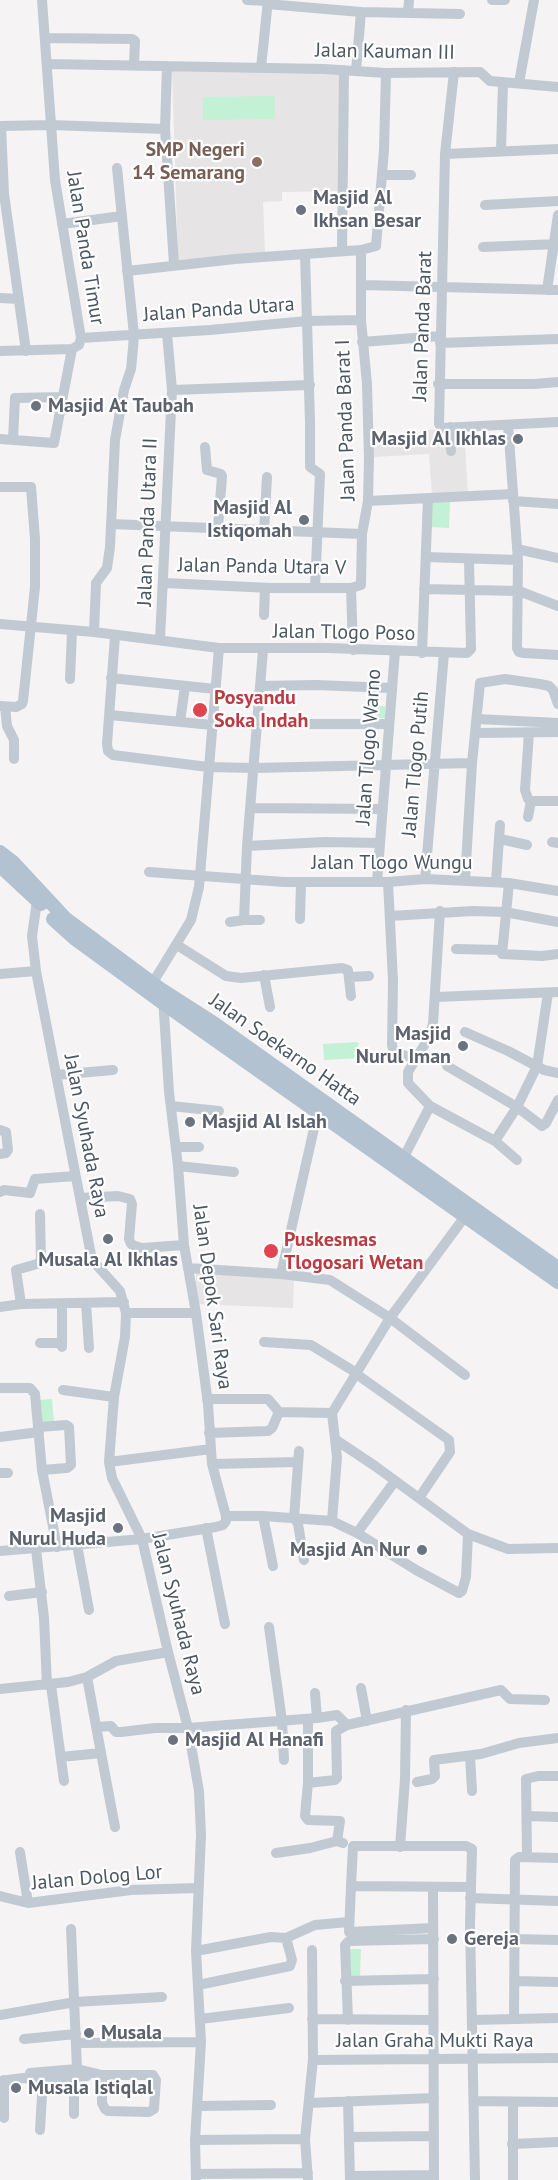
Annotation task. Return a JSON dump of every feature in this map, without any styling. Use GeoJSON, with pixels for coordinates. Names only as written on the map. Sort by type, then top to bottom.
{"type":"FeatureCollection","features":[{"type":"Feature","properties":{"kind":"main road","name":"Jalan Soekarno Hatta"},"geometry":{"type":"LineString","coordinates":[[0,852],[29,878],[65,918],[157,991],[215,1024],[401,1163],[558,1268]]}},
{"type":"Feature","properties":{"kind":"main road"},"geometry":{"type":"LineString","coordinates":[[0,866],[69,934],[157,991],[318,1111],[401,1163],[466,1215],[558,1282]]}},
{"type":"Feature","properties":{"kind":"street","name":"Jalan Panda Timur"},"geometry":{"type":"LineString","coordinates":[[13,439],[54,443],[72,350],[79,345],[81,338],[55,180],[42,0]]}},
{"type":"Feature","properties":{"kind":"street"},"geometry":{"type":"LineString","coordinates":[[247,0],[361,12],[460,14]]}},
{"type":"Feature","properties":{"kind":"street"},"geometry":{"type":"LineString","coordinates":[[408,13],[409,0]]}},
{"type":"Feature","properties":{"kind":"street"},"geometry":{"type":"LineString","coordinates":[[492,0],[506,0]]}},
{"type":"Feature","properties":{"kind":"street"},"geometry":{"type":"LineString","coordinates":[[519,83],[534,0]]}},
{"type":"Feature","properties":{"kind":"street"},"geometry":{"type":"LineString","coordinates":[[261,68],[268,2]]}},
{"type":"Feature","properties":{"kind":"street"},"geometry":{"type":"LineString","coordinates":[[356,71],[361,12]]}},
{"type":"Feature","properties":{"kind":"street"},"geometry":{"type":"LineString","coordinates":[[46,38],[132,39],[135,41],[134,65]]}},
{"type":"Feature","properties":{"kind":"street","name":"Jalan Kauman III"},"geometry":{"type":"LineString","coordinates":[[47,64],[344,70],[386,73],[480,72],[489,81],[558,87]]}},
{"type":"Feature","properties":{"kind":"street"},"geometry":{"type":"LineString","coordinates":[[167,66],[165,129],[174,264]]}},
{"type":"Feature","properties":{"kind":"street"},"geometry":{"type":"LineString","coordinates":[[342,252],[344,70]]}},
{"type":"Feature","properties":{"kind":"street","name":"Jalan Panda Barat"},"geometry":{"type":"LineString","coordinates":[[450,427],[442,428],[439,424],[438,384],[445,154],[454,72]]}},
{"type":"Feature","properties":{"kind":"street"},"geometry":{"type":"LineString","coordinates":[[128,271],[174,264],[342,252],[360,250],[378,244],[386,73]]}},
{"type":"Feature","properties":{"kind":"street"},"geometry":{"type":"LineString","coordinates":[[501,151],[503,82]]}},
{"type":"Feature","properties":{"kind":"street"},"geometry":{"type":"LineString","coordinates":[[26,351],[19,299],[4,223],[0,126],[51,125],[165,129]]}},
{"type":"Feature","properties":{"kind":"street"},"geometry":{"type":"LineString","coordinates":[[445,154],[558,149]]}},
{"type":"Feature","properties":{"kind":"street"},"geometry":{"type":"LineString","coordinates":[[94,632],[96,583],[107,568],[116,440],[123,390],[132,364],[134,334],[117,168]]}},
{"type":"Feature","properties":{"kind":"street"},"geometry":{"type":"LineString","coordinates":[[382,175],[411,175]]}},
{"type":"Feature","properties":{"kind":"street"},"geometry":{"type":"LineString","coordinates":[[485,205],[558,201]]}},
{"type":"Feature","properties":{"kind":"street"},"geometry":{"type":"LineString","coordinates":[[362,285],[553,290],[558,215]]}},
{"type":"Feature","properties":{"kind":"street"},"geometry":{"type":"LineString","coordinates":[[62,224],[122,216]]}},
{"type":"Feature","properties":{"kind":"street"},"geometry":{"type":"LineString","coordinates":[[483,247],[556,244]]}},
{"type":"Feature","properties":{"kind":"street","name":"Jalan Panda Barat I"},"geometry":{"type":"LineString","coordinates":[[353,650],[355,588],[362,580],[362,534],[368,501],[367,384],[362,342],[360,250]]}},
{"type":"Feature","properties":{"kind":"street"},"geometry":{"type":"LineString","coordinates":[[305,254],[310,385],[310,467],[320,474],[315,588]]}},
{"type":"Feature","properties":{"kind":"street"},"geometry":{"type":"LineString","coordinates":[[0,298],[19,299]]}},
{"type":"Feature","properties":{"kind":"street","name":"Jalan Panda Utara"},"geometry":{"type":"LineString","coordinates":[[81,338],[307,321],[361,320]]}},
{"type":"Feature","properties":{"kind":"street","name":"Jalan Panda Utara II"},"geometry":{"type":"LineString","coordinates":[[160,640],[172,390],[167,333]]}},
{"type":"Feature","properties":{"kind":"street"},"geometry":{"type":"LineString","coordinates":[[362,342],[440,339],[558,339]]}},
{"type":"Feature","properties":{"kind":"street"},"geometry":{"type":"LineString","coordinates":[[0,351],[72,350]]}},
{"type":"Feature","properties":{"kind":"street"},"geometry":{"type":"LineString","coordinates":[[438,384],[558,382]]}},
{"type":"Feature","properties":{"kind":"street"},"geometry":{"type":"LineString","coordinates":[[172,390],[310,385]]}},
{"type":"Feature","properties":{"kind":"street"},"geometry":{"type":"LineString","coordinates":[[0,439],[13,439],[15,398],[62,398]]}},
{"type":"Feature","properties":{"kind":"street"},"geometry":{"type":"LineString","coordinates":[[451,451],[450,427],[558,422]]}},
{"type":"Feature","properties":{"kind":"street"},"geometry":{"type":"LineString","coordinates":[[508,424],[519,591],[518,648],[520,653],[558,655]]}},
{"type":"Feature","properties":{"kind":"street"},"geometry":{"type":"LineString","coordinates":[[205,447],[207,470],[222,476],[218,528]]}},
{"type":"Feature","properties":{"kind":"street"},"geometry":{"type":"LineString","coordinates":[[264,531],[267,477]]}},
{"type":"Feature","properties":{"kind":"street"},"geometry":{"type":"LineString","coordinates":[[0,488],[32,487],[35,587],[22,704],[16,707],[2,707],[14,740],[14,759]]}},
{"type":"Feature","properties":{"kind":"street"},"geometry":{"type":"LineString","coordinates":[[422,653],[428,498]]}},
{"type":"Feature","properties":{"kind":"street"},"geometry":{"type":"LineString","coordinates":[[368,501],[513,498],[558,504]]}},
{"type":"Feature","properties":{"kind":"street"},"geometry":{"type":"LineString","coordinates":[[111,524],[362,534]]}},
{"type":"Feature","properties":{"kind":"street"},"geometry":{"type":"LineString","coordinates":[[426,557],[469,560],[517,555],[558,558]]}},
{"type":"Feature","properties":{"kind":"street"},"geometry":{"type":"LineString","coordinates":[[469,560],[470,591]]}},
{"type":"Feature","properties":{"kind":"street","name":"Jalan Panda Utara V"},"geometry":{"type":"LineString","coordinates":[[164,583],[265,588],[355,588]]}},
{"type":"Feature","properties":{"kind":"street"},"geometry":{"type":"LineString","coordinates":[[264,615],[265,588]]}},
{"type":"Feature","properties":{"kind":"street"},"geometry":{"type":"LineString","coordinates":[[424,589],[519,591],[558,606]]}},
{"type":"Feature","properties":{"kind":"street","name":"Jalan Tlogo Poso"},"geometry":{"type":"LineString","coordinates":[[0,624],[94,632],[219,648],[469,652],[471,649],[470,591]]}},
{"type":"Feature","properties":{"kind":"street"},"geometry":{"type":"LineString","coordinates":[[70,679],[72,631]]}},
{"type":"Feature","properties":{"kind":"street"},"geometry":{"type":"LineString","coordinates":[[115,636],[107,749],[113,755],[208,767],[472,763]]}},
{"type":"Feature","properties":{"kind":"street"},"geometry":{"type":"LineString","coordinates":[[157,991],[190,920],[200,877],[219,648]]}},
{"type":"Feature","properties":{"kind":"street"},"geometry":{"type":"LineString","coordinates":[[244,920],[247,846],[262,650]]}},
{"type":"Feature","properties":{"kind":"street","name":"Jalan Tlogo Warno"},"geometry":{"type":"LineString","coordinates":[[394,651],[380,843],[383,882],[390,916],[393,980],[392,1046],[394,1052],[416,1059]]}},
{"type":"Feature","properties":{"kind":"street","name":"Jalan Tlogo Putih"},"geometry":{"type":"LineString","coordinates":[[425,879],[444,653]]}},
{"type":"Feature","properties":{"kind":"street"},"geometry":{"type":"LineString","coordinates":[[111,678],[215,689]]}},
{"type":"Feature","properties":{"kind":"street"},"geometry":{"type":"LineString","coordinates":[[465,880],[472,763],[480,683],[506,679],[549,686],[558,704]]}},
{"type":"Feature","properties":{"kind":"street"},"geometry":{"type":"LineString","coordinates":[[260,686],[316,685],[391,688]]}},
{"type":"Feature","properties":{"kind":"street"},"geometry":{"type":"LineString","coordinates":[[180,722],[185,686]]}},
{"type":"Feature","properties":{"kind":"street"},"geometry":{"type":"LineString","coordinates":[[110,715],[212,725]]}},
{"type":"Feature","properties":{"kind":"street"},"geometry":{"type":"LineString","coordinates":[[477,719],[558,723]]}},
{"type":"Feature","properties":{"kind":"street"},"geometry":{"type":"LineString","coordinates":[[258,724],[389,724]]}},
{"type":"Feature","properties":{"kind":"street"},"geometry":{"type":"LineString","coordinates":[[476,733],[558,732]]}},
{"type":"Feature","properties":{"kind":"street"},"geometry":{"type":"LineString","coordinates":[[529,733],[525,790],[528,799],[558,801]]}},
{"type":"Feature","properties":{"kind":"street"},"geometry":{"type":"LineString","coordinates":[[528,817],[531,801]]}},
{"type":"Feature","properties":{"kind":"street"},"geometry":{"type":"LineString","coordinates":[[251,808],[383,809]]}},
{"type":"Feature","properties":{"kind":"street"},"geometry":{"type":"LineString","coordinates":[[496,881],[500,825]]}},
{"type":"Feature","properties":{"kind":"street"},"geometry":{"type":"LineString","coordinates":[[500,839],[527,845]]}},
{"type":"Feature","properties":{"kind":"street"},"geometry":{"type":"LineString","coordinates":[[247,846],[325,842],[380,843]]}},
{"type":"Feature","properties":{"kind":"street","name":"Jalan Tlogo Wungu"},"geometry":{"type":"LineString","coordinates":[[149,872],[301,882],[383,882],[425,879],[496,881],[558,891]]}},
{"type":"Feature","properties":{"kind":"street"},"geometry":{"type":"LineString","coordinates":[[300,919],[301,882]]}},
{"type":"Feature","properties":{"kind":"street"},"geometry":{"type":"LineString","coordinates":[[508,883],[502,954],[542,956],[558,954]]}},
{"type":"Feature","properties":{"kind":"street","name":"Jalan Syuhada Raya"},"geometry":{"type":"LineString","coordinates":[[38,901],[32,936],[36,971],[92,1260],[120,1291],[125,1308],[125,1337],[114,1397],[109,1462],[112,1478],[142,1539],[188,1728],[199,1791],[201,1835],[196,1951],[201,2042],[195,2140],[196,2177]]}},
{"type":"Feature","properties":{"kind":"street"},"geometry":{"type":"LineString","coordinates":[[440,911],[433,1024],[428,1039],[408,1072],[408,1083],[430,1106],[495,1141],[517,1160]]}},
{"type":"Feature","properties":{"kind":"street"},"geometry":{"type":"LineString","coordinates":[[390,916],[440,911],[505,912],[558,922]]}},
{"type":"Feature","properties":{"kind":"street"},"geometry":{"type":"LineString","coordinates":[[230,922],[260,920]]}},
{"type":"Feature","properties":{"kind":"street"},"geometry":{"type":"LineString","coordinates":[[177,945],[226,976],[241,978],[342,968],[348,970],[351,996]]}},
{"type":"Feature","properties":{"kind":"street"},"geometry":{"type":"LineString","coordinates":[[456,949],[502,950]]}},
{"type":"Feature","properties":{"kind":"street"},"geometry":{"type":"LineString","coordinates":[[0,974],[36,971]]}},
{"type":"Feature","properties":{"kind":"street"},"geometry":{"type":"LineString","coordinates":[[264,975],[270,1007]]}},
{"type":"Feature","properties":{"kind":"street"},"geometry":{"type":"LineString","coordinates":[[350,977],[369,976]]}},
{"type":"Feature","properties":{"kind":"street","name":"Jalan Depok Sari Raya"},"geometry":{"type":"LineString","coordinates":[[157,991],[176,1147],[184,1245],[196,1313],[212,1464],[226,1516]]}},
{"type":"Feature","properties":{"kind":"street"},"geometry":{"type":"LineString","coordinates":[[436,997],[553,992],[537,1066],[517,1107],[495,1141]]}},
{"type":"Feature","properties":{"kind":"street"},"geometry":{"type":"LineString","coordinates":[[465,1032],[537,1066],[558,1073]]}},
{"type":"Feature","properties":{"kind":"street"},"geometry":{"type":"LineString","coordinates":[[447,1066],[543,1125],[558,1100]]}},
{"type":"Feature","properties":{"kind":"street"},"geometry":{"type":"LineString","coordinates":[[56,1075],[113,1070]]}},
{"type":"Feature","properties":{"kind":"street"},"geometry":{"type":"LineString","coordinates":[[171,1106],[219,1111]]}},
{"type":"Feature","properties":{"kind":"street"},"geometry":{"type":"LineString","coordinates":[[401,1163],[430,1106]]}},
{"type":"Feature","properties":{"kind":"street"},"geometry":{"type":"LineString","coordinates":[[281,1274],[318,1111]]}},
{"type":"Feature","properties":{"kind":"street"},"geometry":{"type":"LineString","coordinates":[[0,1130],[6,1132],[8,1147],[8,1152],[0,1154]]}},
{"type":"Feature","properties":{"kind":"street"},"geometry":{"type":"LineString","coordinates":[[176,1147],[199,1147]]}},
{"type":"Feature","properties":{"kind":"street"},"geometry":{"type":"LineString","coordinates":[[178,1166],[234,1172]]}},
{"type":"Feature","properties":{"kind":"street"},"geometry":{"type":"LineString","coordinates":[[0,1192],[4,1190],[30,1193],[35,1179],[75,1176]]}},
{"type":"Feature","properties":{"kind":"street"},"geometry":{"type":"LineString","coordinates":[[80,1198],[118,1196],[130,1199],[132,1204],[129,1239],[135,1246],[142,1248],[184,1245]]}},
{"type":"Feature","properties":{"kind":"street"},"geometry":{"type":"LineString","coordinates":[[21,1304],[16,1270],[41,1261],[40,1214]]}},
{"type":"Feature","properties":{"kind":"street"},"geometry":{"type":"LineString","coordinates":[[332,1521],[337,1457],[332,1413],[390,1318],[466,1215]]}},
{"type":"Feature","properties":{"kind":"street"},"geometry":{"type":"LineString","coordinates":[[188,1268],[281,1274],[330,1280],[390,1318],[465,1375]]}},
{"type":"Feature","properties":{"kind":"street"},"geometry":{"type":"LineString","coordinates":[[86,1303],[89,1348]]}},
{"type":"Feature","properties":{"kind":"street"},"geometry":{"type":"LineString","coordinates":[[0,1307],[21,1304],[86,1303],[196,1313]]}},
{"type":"Feature","properties":{"kind":"street"},"geometry":{"type":"LineString","coordinates":[[40,1343],[62,1345],[62,1304]]}},
{"type":"Feature","properties":{"kind":"street"},"geometry":{"type":"LineString","coordinates":[[264,1342],[311,1345],[355,1372],[449,1440],[451,1448],[419,1498]]}},
{"type":"Feature","properties":{"kind":"street"},"geometry":{"type":"LineString","coordinates":[[0,1388],[33,1390],[42,1470],[57,1547]]}},
{"type":"Feature","properties":{"kind":"street"},"geometry":{"type":"LineString","coordinates":[[63,1390],[114,1397]]}},
{"type":"Feature","properties":{"kind":"street"},"geometry":{"type":"LineString","coordinates":[[207,1400],[268,1399],[279,1412],[332,1413]]}},
{"type":"Feature","properties":{"kind":"street"},"geometry":{"type":"LineString","coordinates":[[209,1433],[268,1431],[272,1428],[279,1412]]}},
{"type":"Feature","properties":{"kind":"street"},"geometry":{"type":"LineString","coordinates":[[0,1437],[66,1425],[69,1427],[71,1465],[67,1468],[42,1470]]}},
{"type":"Feature","properties":{"kind":"street"},"geometry":{"type":"LineString","coordinates":[[336,1440],[468,1534],[508,1549],[558,1548]]}},
{"type":"Feature","properties":{"kind":"street"},"geometry":{"type":"LineString","coordinates":[[109,1462],[211,1449]]}},
{"type":"Feature","properties":{"kind":"street"},"geometry":{"type":"LineString","coordinates":[[212,1464],[298,1457],[294,1518],[298,1524],[304,1560]]}},
{"type":"Feature","properties":{"kind":"street"},"geometry":{"type":"LineString","coordinates":[[357,1533],[395,1481]]}},
{"type":"Feature","properties":{"kind":"street"},"geometry":{"type":"LineString","coordinates":[[0,1551],[142,1539],[223,1525],[226,1516],[332,1521],[357,1533],[416,1570],[459,1593],[462,1591],[466,1578],[468,1534]]}},
{"type":"Feature","properties":{"kind":"street"},"geometry":{"type":"LineString","coordinates":[[263,1516],[273,1566]]}},
{"type":"Feature","properties":{"kind":"street"},"geometry":{"type":"LineString","coordinates":[[206,1528],[225,1624]]}},
{"type":"Feature","properties":{"kind":"street"},"geometry":{"type":"LineString","coordinates":[[77,1545],[89,1610]]}},
{"type":"Feature","properties":{"kind":"street"},"geometry":{"type":"LineString","coordinates":[[36,1549],[42,1592],[49,1685],[64,1781]]}},
{"type":"Feature","properties":{"kind":"street"},"geometry":{"type":"LineString","coordinates":[[9,1596],[42,1592]]}},
{"type":"Feature","properties":{"kind":"street"},"geometry":{"type":"LineString","coordinates":[[269,1627],[285,1760]]}},
{"type":"Feature","properties":{"kind":"street"},"geometry":{"type":"LineString","coordinates":[[0,1689],[49,1685],[87,1677],[116,1661],[168,1652]]}},
{"type":"Feature","properties":{"kind":"street"},"geometry":{"type":"LineString","coordinates":[[87,1677],[115,1827]]}},
{"type":"Feature","properties":{"kind":"street"},"geometry":{"type":"LineString","coordinates":[[361,1688],[367,1721]]}},
{"type":"Feature","properties":{"kind":"street"},"geometry":{"type":"LineString","coordinates":[[308,1783],[337,1778],[335,1733],[343,1727],[406,1710],[501,1690],[510,1700],[545,1700]]}},
{"type":"Feature","properties":{"kind":"street"},"geometry":{"type":"LineString","coordinates":[[315,1693],[305,1816],[308,1820],[340,1821],[337,1841]]}},
{"type":"Feature","properties":{"kind":"street"},"geometry":{"type":"LineString","coordinates":[[400,1847],[405,1779],[406,1710]]}},
{"type":"Feature","properties":{"kind":"street"},"geometry":{"type":"LineString","coordinates":[[96,1727],[111,1726],[116,1732],[121,1732],[337,1715],[343,1727]]}},
{"type":"Feature","properties":{"kind":"street"},"geometry":{"type":"LineString","coordinates":[[417,1782],[432,1779],[435,1776],[434,1760],[470,1756],[519,1743],[558,1738]]}},
{"type":"Feature","properties":{"kind":"street"},"geometry":{"type":"LineString","coordinates":[[62,1757],[101,1753]]}},
{"type":"Feature","properties":{"kind":"street"},"geometry":{"type":"LineString","coordinates":[[470,1756],[472,1791]]}},
{"type":"Feature","properties":{"kind":"street"},"geometry":{"type":"LineString","coordinates":[[527,1857],[526,1779],[538,1776],[558,1776]]}},
{"type":"Feature","properties":{"kind":"street"},"geometry":{"type":"LineString","coordinates":[[527,1816],[558,1817]]}},
{"type":"Feature","properties":{"kind":"street"},"geometry":{"type":"LineString","coordinates":[[276,1853],[337,1841],[353,1845],[471,1847],[473,1851],[470,1893],[475,2180]]}},
{"type":"Feature","properties":{"kind":"street"},"geometry":{"type":"LineString","coordinates":[[348,2020],[345,1945],[349,1932],[353,1845]]}},
{"type":"Feature","properties":{"kind":"street"},"geometry":{"type":"LineString","coordinates":[[20,1852],[28,1903]]}},
{"type":"Feature","properties":{"kind":"street"},"geometry":{"type":"LineString","coordinates":[[514,2019],[515,1860],[519,1857],[558,1858]]}},
{"type":"Feature","properties":{"kind":"street"},"geometry":{"type":"LineString","coordinates":[[351,1886],[433,1888],[514,1901],[558,1901]]}},
{"type":"Feature","properties":{"kind":"street","name":"Jalan Dolog Lor"},"geometry":{"type":"LineString","coordinates":[[0,1896],[28,1903],[130,1890],[198,1888]]}},
{"type":"Feature","properties":{"kind":"street"},"geometry":{"type":"LineString","coordinates":[[348,2101],[350,2178],[434,2178],[433,1888]]}},
{"type":"Feature","properties":{"kind":"street"},"geometry":{"type":"LineString","coordinates":[[196,1951],[271,1937],[286,1938],[315,1925],[349,1932],[433,1933]]}},
{"type":"Feature","properties":{"kind":"street"},"geometry":{"type":"LineString","coordinates":[[71,1929],[77,2039],[74,2114]]}},
{"type":"Feature","properties":{"kind":"street"},"geometry":{"type":"LineString","coordinates":[[198,1985],[290,1966],[292,1960],[286,1938]]}},
{"type":"Feature","properties":{"kind":"street"},"geometry":{"type":"LineString","coordinates":[[514,1939],[558,1940]]}},
{"type":"Feature","properties":{"kind":"street"},"geometry":{"type":"LineString","coordinates":[[196,2177],[308,2176],[305,2139],[313,2060],[312,1950]]}},
{"type":"Feature","properties":{"kind":"street"},"geometry":{"type":"LineString","coordinates":[[345,1981],[434,1979]]}},
{"type":"Feature","properties":{"kind":"street"},"geometry":{"type":"LineString","coordinates":[[514,1981],[558,1982]]}},
{"type":"Feature","properties":{"kind":"street"},"geometry":{"type":"LineString","coordinates":[[0,2015],[75,2002],[162,1997]]}},
{"type":"Feature","properties":{"kind":"street"},"geometry":{"type":"LineString","coordinates":[[200,2019],[289,2008]]}},
{"type":"Feature","properties":{"kind":"street"},"geometry":{"type":"LineString","coordinates":[[472,2020],[558,2018]]}},
{"type":"Feature","properties":{"kind":"street"},"geometry":{"type":"LineString","coordinates":[[312,2019],[433,2020]]}},
{"type":"Feature","properties":{"kind":"street"},"geometry":{"type":"LineString","coordinates":[[24,2039],[201,2042]]}},
{"type":"Feature","properties":{"kind":"street","name":"Jalan Graha Mukti Raya"},"geometry":{"type":"LineString","coordinates":[[313,2060],[558,2058]]}},
{"type":"Feature","properties":{"kind":"street"},"geometry":{"type":"LineString","coordinates":[[27,2073],[75,2073],[153,2075],[156,2080],[154,2109],[149,2112],[105,2109],[102,2103],[102,2074]]}},
{"type":"Feature","properties":{"kind":"street"},"geometry":{"type":"LineString","coordinates":[[4,2118],[2,2080],[44,2079],[75,2073],[87,2076]]}},
{"type":"Feature","properties":{"kind":"street"},"geometry":{"type":"LineString","coordinates":[[40,2130],[44,2079]]}},
{"type":"Feature","properties":{"kind":"street"},"geometry":{"type":"LineString","coordinates":[[309,2103],[435,2098]]}},
{"type":"Feature","properties":{"kind":"street"},"geometry":{"type":"LineString","coordinates":[[474,2101],[558,2102]]}},
{"type":"Feature","properties":{"kind":"street"},"geometry":{"type":"LineString","coordinates":[[513,2103],[513,2180]]}},
{"type":"Feature","properties":{"kind":"street"},"geometry":{"type":"LineString","coordinates":[[197,2106],[271,2105]]}},
{"type":"Feature","properties":{"kind":"street"},"geometry":{"type":"LineString","coordinates":[[349,2137],[434,2136]]}},
{"type":"Feature","properties":{"kind":"street"},"geometry":{"type":"LineString","coordinates":[[195,2140],[305,2139]]}},
{"type":"Feature","properties":{"kind":"street"},"geometry":{"type":"LineString","coordinates":[[512,2144],[558,2142]]}},
{"type":"Feature","properties":{"kind":"shaded area","name":"SMP Negeri 14 Semarang"},"geometry":{"type":"Polygon","coordinates":[[[172,70],[341,73],[339,191],[282,192],[282,201],[263,202],[265,253],[178,261],[172,70]]]}},
{"type":"Feature","properties":{"kind":"shaded area"},"geometry":{"type":"Polygon","coordinates":[[[460,428],[461,446],[465,446],[468,493],[432,495],[429,454],[373,457],[372,441],[426,438],[425,430],[460,428]]]}},
{"type":"Feature","properties":{"kind":"shaded area"},"geometry":{"type":"Polygon","coordinates":[[[196,1272],[294,1276],[293,1308],[195,1304],[196,1272]]]}},
{"type":"Feature","properties":{"kind":"green space"},"geometry":{"type":"Polygon","coordinates":[[[275,96],[275,119],[203,120],[203,97],[275,96]]]}},
{"type":"Feature","properties":{"kind":"green space"},"geometry":{"type":"Polygon","coordinates":[[[431,502],[450,502],[449,528],[431,527],[431,502]]]}},
{"type":"Feature","properties":{"kind":"green space"},"geometry":{"type":"Polygon","coordinates":[[[366,706],[385,706],[385,718],[366,718],[366,706]]]}},
{"type":"Feature","properties":{"kind":"green space"},"geometry":{"type":"Polygon","coordinates":[[[358,1042],[359,1058],[324,1060],[323,1044],[358,1042]]]}},
{"type":"Feature","properties":{"kind":"green space"},"geometry":{"type":"Polygon","coordinates":[[[52,1399],[54,1422],[41,1423],[40,1400],[52,1399]]]}},
{"type":"Feature","properties":{"kind":"green space"},"geometry":{"type":"Polygon","coordinates":[[[348,1949],[361,1949],[360,1977],[348,1977],[348,1949]]]}},
{"type":"Feature","properties":{"kind":"place","name":"SMP Negeri 14 Semarang"},"geometry":{"type":"Point","coordinates":[257,162]}},
{"type":"Feature","properties":{"kind":"place","name":"Masjid Al Ikhsan Besar"},"geometry":{"type":"Point","coordinates":[301,210]}},
{"type":"Feature","properties":{"kind":"place","name":"Masjid At Taubah"},"geometry":{"type":"Point","coordinates":[36,406]}},
{"type":"Feature","properties":{"kind":"place","name":"Masjid Al Ikhlas"},"geometry":{"type":"Point","coordinates":[518,439]}},
{"type":"Feature","properties":{"kind":"place","name":"Masjid Al Istiqomah"},"geometry":{"type":"Point","coordinates":[304,520]}},
{"type":"Feature","properties":{"kind":"place","name":"Posyandu Soka Indah"},"geometry":{"type":"Point","coordinates":[200,710]}},
{"type":"Feature","properties":{"kind":"place","name":"Masjid Nurul Iman"},"geometry":{"type":"Point","coordinates":[463,1046]}},
{"type":"Feature","properties":{"kind":"place","name":"Masjid Al Islah"},"geometry":{"type":"Point","coordinates":[190,1122]}},
{"type":"Feature","properties":{"kind":"place","name":"Musala Al Ikhlas"},"geometry":{"type":"Point","coordinates":[108,1239]}},
{"type":"Feature","properties":{"kind":"place","name":"Puskesmas Tlogosari Wetan"},"geometry":{"type":"Point","coordinates":[271,1251]}},
{"type":"Feature","properties":{"kind":"place","name":"Masjid Nurul Huda"},"geometry":{"type":"Point","coordinates":[118,1528]}},
{"type":"Feature","properties":{"kind":"place","name":"Masjid An Nur"},"geometry":{"type":"Point","coordinates":[422,1550]}},
{"type":"Feature","properties":{"kind":"place","name":"Masjid Al Hanafi"},"geometry":{"type":"Point","coordinates":[173,1740]}},
{"type":"Feature","properties":{"kind":"place","name":"Gereja"},"geometry":{"type":"Point","coordinates":[452,1939]}},
{"type":"Feature","properties":{"kind":"place","name":"Musala"},"geometry":{"type":"Point","coordinates":[89,2033]}},
{"type":"Feature","properties":{"kind":"place","name":"Musala Istiqlal"},"geometry":{"type":"Point","coordinates":[16,2088]}}]}
